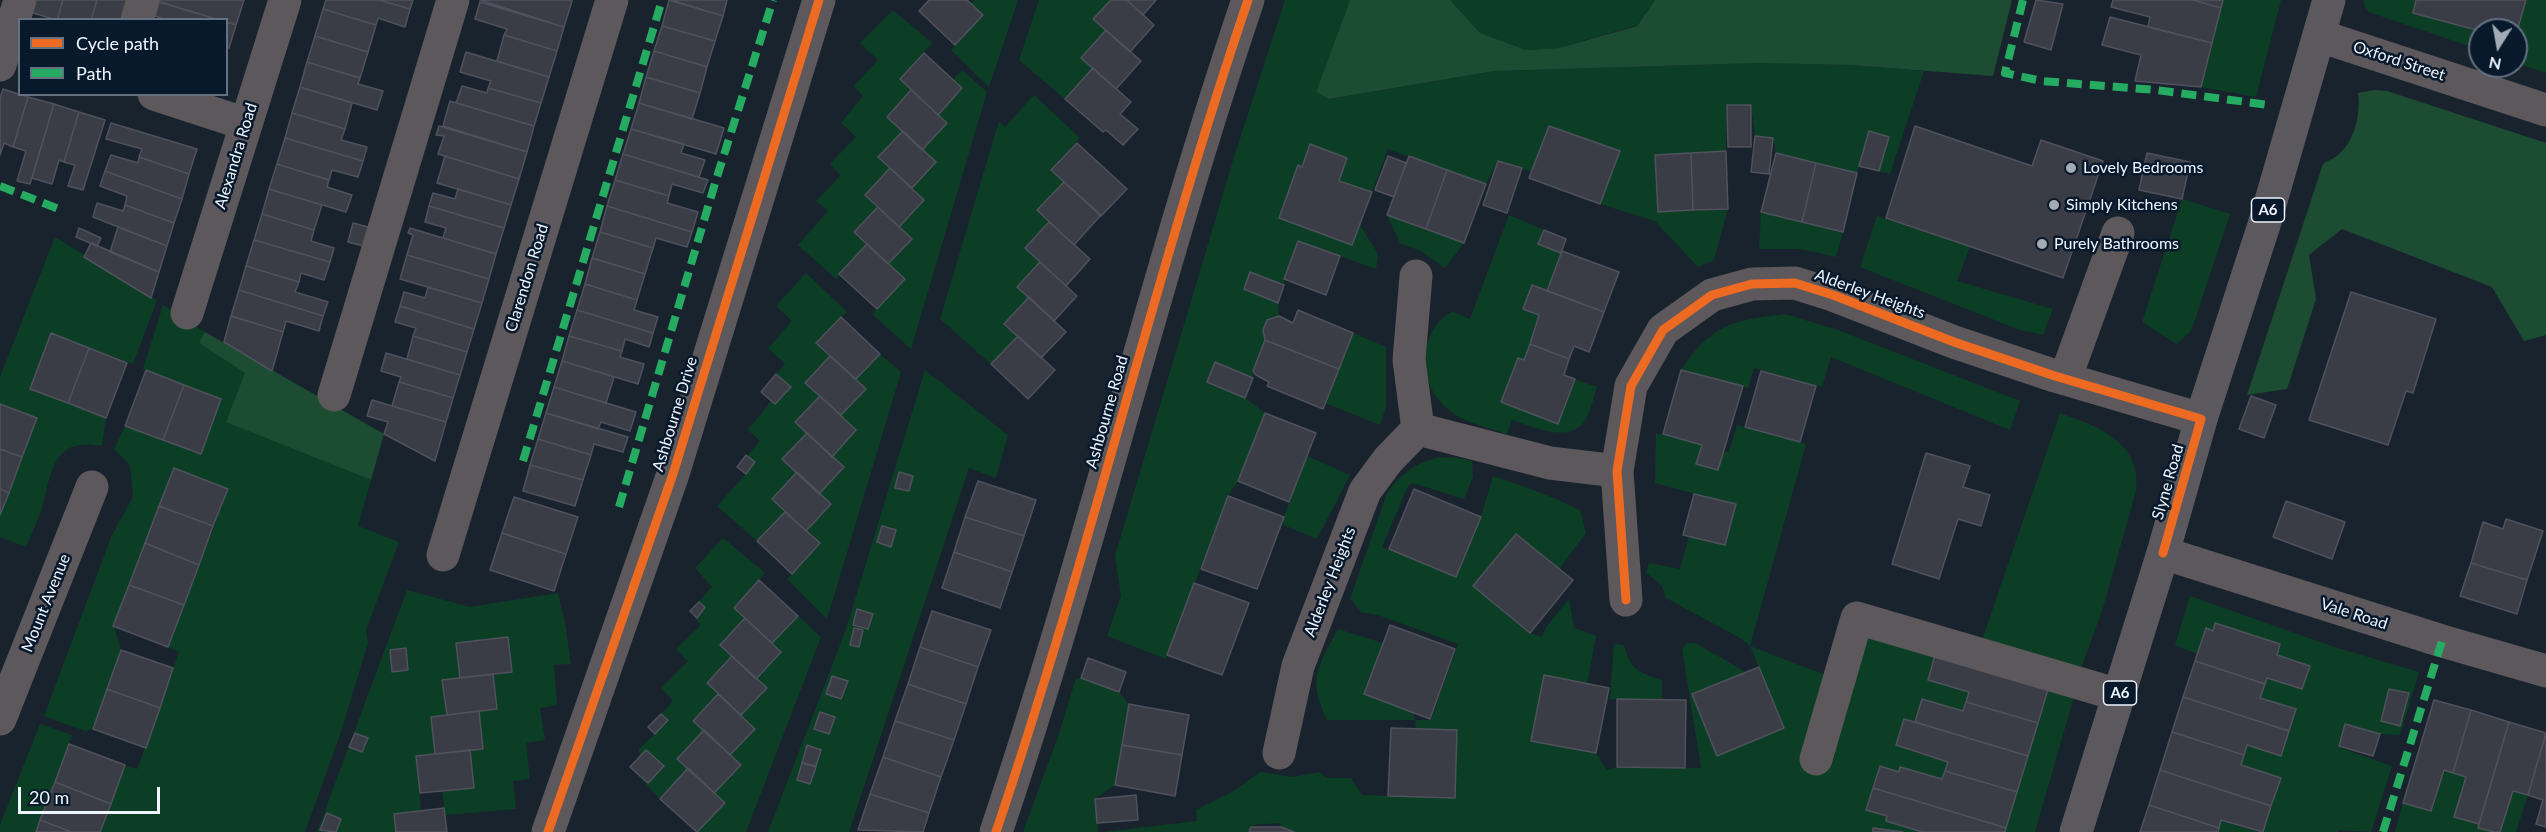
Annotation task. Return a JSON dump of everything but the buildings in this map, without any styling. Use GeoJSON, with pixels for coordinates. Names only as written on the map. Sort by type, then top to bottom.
{"type":"FeatureCollection","features":[{"type":"Feature","properties":{"kind":"main road","name":"Slyne Road"},"geometry":{"type":"LineString","coordinates":[[2076,832],[2163,553],[2201,419],[2264,225],[2329,0]]}},
{"type":"Feature","properties":{"kind":"street"},"geometry":{"type":"LineString","coordinates":[[8,54],[20,0]]}},
{"type":"Feature","properties":{"kind":"street"},"geometry":{"type":"LineString","coordinates":[[138,18],[143,0]]}},
{"type":"Feature","properties":{"kind":"street","name":"Alexandra Road"},"geometry":{"type":"LineString","coordinates":[[187,313],[285,0]]}},
{"type":"Feature","properties":{"kind":"street"},"geometry":{"type":"LineString","coordinates":[[334,395],[453,0]]}},
{"type":"Feature","properties":{"kind":"street","name":"Clarendon Road"},"geometry":{"type":"LineString","coordinates":[[443,555],[612,0]]}},
{"type":"Feature","properties":{"kind":"street","name":"Ashbourne Drive"},"geometry":{"type":"LineString","coordinates":[[548,832],[673,474],[819,0]]}},
{"type":"Feature","properties":{"kind":"street","name":"Ashbourne Road"},"geometry":{"type":"LineString","coordinates":[[996,832],[1077,574],[1161,280],[1248,0]]}},
{"type":"Feature","properties":{"kind":"street","name":"Oxford Street"},"geometry":{"type":"LineString","coordinates":[[2320,36],[2546,110]]}},
{"type":"Feature","properties":{"kind":"street"},"geometry":{"type":"LineString","coordinates":[[160,96],[246,124]]}},
{"type":"Feature","properties":{"kind":"street"},"geometry":{"type":"LineString","coordinates":[[2066,379],[2118,233]]}},
{"type":"Feature","properties":{"kind":"street"},"geometry":{"type":"LineString","coordinates":[[1416,276],[1409,360],[1418,429],[1550,463],[1617,471]]}},
{"type":"Feature","properties":{"kind":"street","name":"Alderley Heights"},"geometry":{"type":"LineString","coordinates":[[1626,600],[1617,471],[1631,386],[1663,330],[1712,295],[1752,284],[1795,283],[1833,295],[1954,342],[2066,379],[2201,419]]}},
{"type":"Feature","properties":{"kind":"street","name":"Alderley Heights"},"geometry":{"type":"LineString","coordinates":[[1279,753],[1298,666],[1365,491],[1388,460],[1418,429]]}},
{"type":"Feature","properties":{"kind":"street","name":"Mount Avenue"},"geometry":{"type":"LineString","coordinates":[[0,719],[92,487]]}},
{"type":"Feature","properties":{"kind":"street","name":"Vale Road"},"geometry":{"type":"LineString","coordinates":[[2163,553],[2408,631],[2546,671]]}},
{"type":"Feature","properties":{"kind":"street"},"geometry":{"type":"LineString","coordinates":[[1816,759],[1857,618],[2119,695]]}},
{"type":"Feature","properties":{"kind":"green space"},"geometry":{"type":"Polygon","coordinates":[[[975,0],[1018,0],[989,87],[951,50],[983,15],[971,4],[975,0]]]}},
{"type":"Feature","properties":{"kind":"green space"},"geometry":{"type":"Polygon","coordinates":[[[1039,0],[1111,0],[1094,19],[1106,30],[1081,58],[1093,68],[1065,99],[1019,60],[1039,0]]]}},
{"type":"Feature","properties":{"kind":"green space"},"geometry":{"type":"Polygon","coordinates":[[[1285,0],[1350,0],[1316,92],[1329,99],[1494,71],[1759,63],[1850,65],[1924,71],[1890,174],[1859,166],[1857,173],[1776,153],[1773,138],[1755,136],[1751,105],[1727,106],[1726,151],[1655,155],[1658,212],[1728,209],[1714,260],[1698,267],[1655,221],[1600,204],[1619,151],[1549,126],[1532,172],[1498,161],[1486,184],[1388,149],[1372,192],[1339,181],[1347,158],[1310,144],[1302,167],[1352,245],[1360,225],[1378,254],[1376,269],[1298,241],[1284,279],[1284,285],[1250,272],[1244,289],[1278,303],[1279,316],[1267,320],[1264,344],[1253,378],[1215,363],[1207,382],[1245,398],[1265,413],[1238,481],[1228,496],[1166,659],[1107,636],[1121,596],[1115,556],[1234,157],[1285,0]]]}},
{"type":"Feature","properties":{"kind":"green space"},"geometry":{"type":"Polygon","coordinates":[[[1350,0],[1450,0],[1480,33],[1526,50],[1559,48],[1637,26],[1655,0],[2012,0],[1993,76],[1850,65],[1759,63],[1494,71],[1329,99],[1316,92],[1350,0]]]}},
{"type":"Feature","properties":{"kind":"green space"},"geometry":{"type":"Polygon","coordinates":[[[1450,0],[1655,0],[1637,25],[1559,48],[1526,50],[1480,33],[1450,0]]]}},
{"type":"Feature","properties":{"kind":"green space"},"geometry":{"type":"Polygon","coordinates":[[[2223,0],[2281,0],[2256,97],[2201,87],[2223,0]]]}},
{"type":"Feature","properties":{"kind":"green space"},"geometry":{"type":"Polygon","coordinates":[[[2364,0],[2416,0],[2413,13],[2468,28],[2468,46],[2369,12],[2364,6],[2364,0]]]}},
{"type":"Feature","properties":{"kind":"green space"},"geometry":{"type":"Polygon","coordinates":[[[2526,0],[2546,0],[2546,73],[2528,67],[2528,18],[2521,18],[2526,0]]]}},
{"type":"Feature","properties":{"kind":"green space"},"geometry":{"type":"Polygon","coordinates":[[[893,10],[932,43],[900,79],[911,90],[887,117],[903,131],[878,157],[890,168],[865,195],[878,207],[854,232],[867,244],[836,279],[798,245],[828,211],[816,201],[841,175],[830,164],[856,137],[841,123],[863,96],[854,86],[878,60],[860,43],[893,10]]]}},
{"type":"Feature","properties":{"kind":"green space"},"geometry":{"type":"Polygon","coordinates":[[[962,70],[987,92],[911,349],[872,314],[904,280],[888,264],[912,239],[899,227],[924,200],[912,188],[936,162],[922,150],[947,123],[938,115],[962,88],[953,80],[962,70]]]}},
{"type":"Feature","properties":{"kind":"green space"},"geometry":{"type":"Polygon","coordinates":[[[2374,90],[2387,91],[2546,143],[2546,335],[2524,341],[2492,287],[2342,229],[2309,255],[2316,299],[2287,389],[2247,395],[2323,164],[2338,155],[2350,141],[2358,117],[2358,93],[2374,90]]]}},
{"type":"Feature","properties":{"kind":"green space"},"geometry":{"type":"Polygon","coordinates":[[[1034,95],[1080,138],[1051,170],[1064,182],[1037,210],[1049,222],[1025,248],[1040,262],[1017,286],[1029,297],[1018,336],[991,364],[940,319],[999,121],[1005,127],[1034,95]]]}},
{"type":"Feature","properties":{"kind":"green space"},"geometry":{"type":"Polygon","coordinates":[[[2182,199],[2230,214],[2191,331],[2177,344],[2142,322],[2182,199]]]}},
{"type":"Feature","properties":{"kind":"green space"},"geometry":{"type":"Polygon","coordinates":[[[1761,212],[1843,232],[1836,257],[1800,249],[1759,249],[1761,212]]]}},
{"type":"Feature","properties":{"kind":"green space"},"geometry":{"type":"Polygon","coordinates":[[[1387,215],[1464,243],[1445,268],[1421,251],[1400,243],[1387,215]]]}},
{"type":"Feature","properties":{"kind":"green space"},"geometry":{"type":"Polygon","coordinates":[[[1509,215],[1544,230],[1538,244],[1561,253],[1547,291],[1532,285],[1523,309],[1539,315],[1524,360],[1518,358],[1501,402],[1558,423],[1575,379],[1597,387],[1586,419],[1579,427],[1571,431],[1551,432],[1512,420],[1507,434],[1474,423],[1444,406],[1436,397],[1427,376],[1425,354],[1432,333],[1438,323],[1451,312],[1470,319],[1509,215]]]}},
{"type":"Feature","properties":{"kind":"green space"},"geometry":{"type":"Polygon","coordinates":[[[1877,216],[1970,247],[1957,281],[2053,309],[2043,335],[2020,330],[1860,267],[1877,216]]]}},
{"type":"Feature","properties":{"kind":"green space"},"geometry":{"type":"Polygon","coordinates":[[[55,237],[157,300],[133,364],[51,333],[30,389],[106,418],[102,446],[86,444],[74,446],[58,458],[49,479],[40,515],[26,547],[0,537],[0,515],[37,418],[0,404],[0,377],[55,237]]]}},
{"type":"Feature","properties":{"kind":"green space"},"geometry":{"type":"Polygon","coordinates":[[[806,273],[847,312],[817,343],[830,356],[806,382],[820,396],[796,422],[807,433],[783,459],[797,472],[772,499],[785,512],[757,541],[717,506],[746,474],[737,467],[760,441],[748,430],[771,401],[761,392],[785,364],[768,348],[792,321],[776,306],[806,273]]]}},
{"type":"Feature","properties":{"kind":"green space"},"geometry":{"type":"Polygon","coordinates":[[[163,305],[205,332],[199,343],[245,373],[227,422],[371,480],[358,526],[399,542],[366,630],[368,643],[340,735],[305,832],[100,832],[125,765],[137,769],[140,762],[179,652],[168,647],[228,490],[174,468],[114,626],[121,650],[93,729],[85,731],[44,716],[112,535],[133,497],[130,465],[114,449],[125,426],[201,454],[221,399],[143,369],[163,305]]]}},
{"type":"Feature","properties":{"kind":"green space"},"geometry":{"type":"Polygon","coordinates":[[[1785,314],[1838,330],[2020,401],[2010,430],[1831,357],[1822,387],[1754,368],[1748,388],[1681,370],[1703,342],[1725,327],[1737,322],[1785,314]]]}},
{"type":"Feature","properties":{"kind":"green space"},"geometry":{"type":"Polygon","coordinates":[[[205,332],[384,434],[371,480],[226,422],[245,373],[199,343],[205,332]]]}},
{"type":"Feature","properties":{"kind":"green space"},"geometry":{"type":"Polygon","coordinates":[[[1353,333],[1386,347],[1386,407],[1380,425],[1325,403],[1353,333]]]}},
{"type":"Feature","properties":{"kind":"green space"},"geometry":{"type":"Polygon","coordinates":[[[880,354],[901,372],[827,619],[787,579],[820,544],[806,531],[831,504],[819,494],[832,457],[856,430],[841,415],[865,389],[856,379],[880,354]]]}},
{"type":"Feature","properties":{"kind":"green space"},"geometry":{"type":"Polygon","coordinates":[[[925,370],[1008,435],[996,478],[969,468],[849,832],[768,832],[845,632],[925,370]]]}},
{"type":"Feature","properties":{"kind":"green space"},"geometry":{"type":"Polygon","coordinates":[[[2060,413],[2089,424],[2115,439],[2125,448],[2136,474],[2136,491],[2103,608],[2080,671],[1981,643],[2060,413]]]}},
{"type":"Feature","properties":{"kind":"green space"},"geometry":{"type":"Polygon","coordinates":[[[1737,425],[1806,444],[1750,646],[1740,638],[1666,598],[1662,586],[1646,572],[1649,563],[1680,569],[1689,536],[1725,545],[1736,505],[1655,483],[1656,433],[1702,445],[1696,464],[1723,451],[1729,452],[1737,425]]]}},
{"type":"Feature","properties":{"kind":"green space"},"geometry":{"type":"Polygon","coordinates":[[[1307,456],[1350,475],[1317,539],[1281,524],[1307,456]]]}},
{"type":"Feature","properties":{"kind":"green space"},"geometry":{"type":"Polygon","coordinates":[[[1447,457],[1472,461],[1473,477],[1464,499],[1413,483],[1408,486],[1382,547],[1456,577],[1481,517],[1493,476],[1580,510],[1586,533],[1559,569],[1516,534],[1473,586],[1530,633],[1542,637],[1546,627],[1569,599],[1574,628],[1596,636],[1587,684],[1531,741],[1596,753],[1607,770],[1617,767],[1701,768],[1682,649],[1687,643],[1695,643],[1746,672],[1692,694],[1717,756],[1784,728],[1750,646],[1828,676],[1868,631],[1936,652],[1928,680],[1969,692],[1963,711],[1922,699],[1915,722],[1904,720],[1896,744],[1907,747],[1907,750],[1948,762],[1942,779],[1900,768],[1899,772],[1879,766],[1866,810],[1887,816],[1886,821],[1922,832],[1294,832],[1281,827],[1281,823],[1252,825],[1249,832],[1103,832],[1197,821],[1196,810],[1232,792],[1260,772],[1293,777],[1320,772],[1326,778],[1351,778],[1362,795],[1388,796],[1416,729],[1415,720],[1431,720],[1458,644],[1378,615],[1361,612],[1350,599],[1387,493],[1404,474],[1414,467],[1435,458],[1447,457]]]}},
{"type":"Feature","properties":{"kind":"green space"},"geometry":{"type":"Polygon","coordinates":[[[723,538],[765,573],[734,608],[745,618],[720,645],[732,656],[707,683],[718,694],[693,720],[704,730],[677,759],[688,768],[660,799],[630,767],[641,755],[638,750],[655,734],[648,727],[673,701],[661,688],[688,661],[676,649],[701,625],[690,611],[712,587],[695,568],[723,538]]]}},
{"type":"Feature","properties":{"kind":"green space"},"geometry":{"type":"Polygon","coordinates":[[[407,590],[470,607],[558,593],[571,664],[554,665],[557,705],[540,708],[545,740],[526,743],[530,779],[513,781],[516,809],[445,815],[442,791],[474,787],[470,750],[479,711],[497,708],[493,674],[512,671],[508,637],[456,643],[460,678],[443,680],[447,715],[431,717],[435,754],[416,756],[421,810],[394,814],[396,832],[317,832],[407,590]]]}},
{"type":"Feature","properties":{"kind":"green space"},"geometry":{"type":"Polygon","coordinates":[[[2190,596],[2334,647],[2419,672],[2400,735],[2380,734],[2346,724],[2338,747],[2392,766],[2371,832],[2339,830],[2338,832],[2263,832],[2280,778],[2241,765],[2247,745],[2281,756],[2296,709],[2260,698],[2267,678],[2310,666],[2277,655],[2280,644],[2215,624],[2213,631],[2206,628],[2197,654],[2175,645],[2190,596]]]}},
{"type":"Feature","properties":{"kind":"green space"},"geometry":{"type":"Polygon","coordinates":[[[798,616],[821,637],[746,832],[697,832],[724,803],[714,793],[740,765],[730,755],[755,729],[741,715],[766,688],[756,679],[781,652],[772,643],[798,616]]]}},
{"type":"Feature","properties":{"kind":"green space"},"geometry":{"type":"Polygon","coordinates":[[[1338,629],[1383,643],[1365,694],[1413,712],[1415,720],[1327,720],[1317,694],[1316,683],[1320,663],[1338,629]]]}},
{"type":"Feature","properties":{"kind":"green space"},"geometry":{"type":"Polygon","coordinates":[[[1614,644],[1624,645],[1629,660],[1636,669],[1662,680],[1662,700],[1610,699],[1614,644]]]}},
{"type":"Feature","properties":{"kind":"green space"},"geometry":{"type":"Polygon","coordinates":[[[1076,678],[1119,692],[1129,704],[1115,785],[1095,799],[1098,832],[1023,832],[1060,731],[1076,678]]]}},
{"type":"Feature","properties":{"kind":"green space"},"geometry":{"type":"Polygon","coordinates":[[[2049,686],[2075,693],[2035,832],[2005,832],[2049,686]]]}},
{"type":"Feature","properties":{"kind":"green space"},"geometry":{"type":"Polygon","coordinates":[[[40,724],[72,735],[69,744],[36,832],[0,832],[0,825],[40,724]]]}},
{"type":"Feature","properties":{"kind":"green space"},"geometry":{"type":"Polygon","coordinates":[[[2444,770],[2466,777],[2455,817],[2479,824],[2479,828],[2494,832],[2395,832],[2403,803],[2432,811],[2444,770]]]}},
{"type":"Feature","properties":{"kind":"green space"},"geometry":{"type":"Polygon","coordinates":[[[2513,791],[2528,795],[2516,832],[2500,832],[2513,791]]]}},
{"type":"Feature","properties":{"kind":"green space"},"geometry":{"type":"Polygon","coordinates":[[[2221,820],[2258,832],[2218,832],[2221,820]]]}},
{"type":"Feature","properties":{"kind":"marked path"},"geometry":{"type":"LineString","coordinates":[[523,461],[662,0]]}},
{"type":"Feature","properties":{"kind":"marked path"},"geometry":{"type":"LineString","coordinates":[[619,507],[716,180],[773,0]]}},
{"type":"Feature","properties":{"kind":"marked path"},"geometry":{"type":"LineString","coordinates":[[2023,0],[2005,73],[2042,81],[2156,90],[2269,105]]}},
{"type":"Feature","properties":{"kind":"marked path"},"geometry":{"type":"LineString","coordinates":[[0,186],[64,211]]}},
{"type":"Feature","properties":{"kind":"marked path"},"geometry":{"type":"LineString","coordinates":[[2383,832],[2442,641]]}},
{"type":"Feature","properties":{"kind":"cycle path"},"geometry":{"type":"LineString","coordinates":[[548,832],[673,474],[819,0]]}},
{"type":"Feature","properties":{"kind":"cycle path"},"geometry":{"type":"LineString","coordinates":[[996,832],[1062,625],[1182,207],[1248,0]]}},
{"type":"Feature","properties":{"kind":"cycle path"},"geometry":{"type":"LineString","coordinates":[[1626,600],[1617,471],[1631,386],[1663,330],[1712,295],[1752,284],[1795,283],[1833,295],[1954,342],[2055,376],[2201,419],[2163,553]]}},
{"type":"Feature","properties":{"kind":"place","name":"Lovely Bedrooms"},"geometry":{"type":"Point","coordinates":[2071,168]}},
{"type":"Feature","properties":{"kind":"place","name":"Simply Kitchens"},"geometry":{"type":"Point","coordinates":[2054,205]}},
{"type":"Feature","properties":{"kind":"place","name":"Purely Bathrooms"},"geometry":{"type":"Point","coordinates":[2042,244]}}]}
